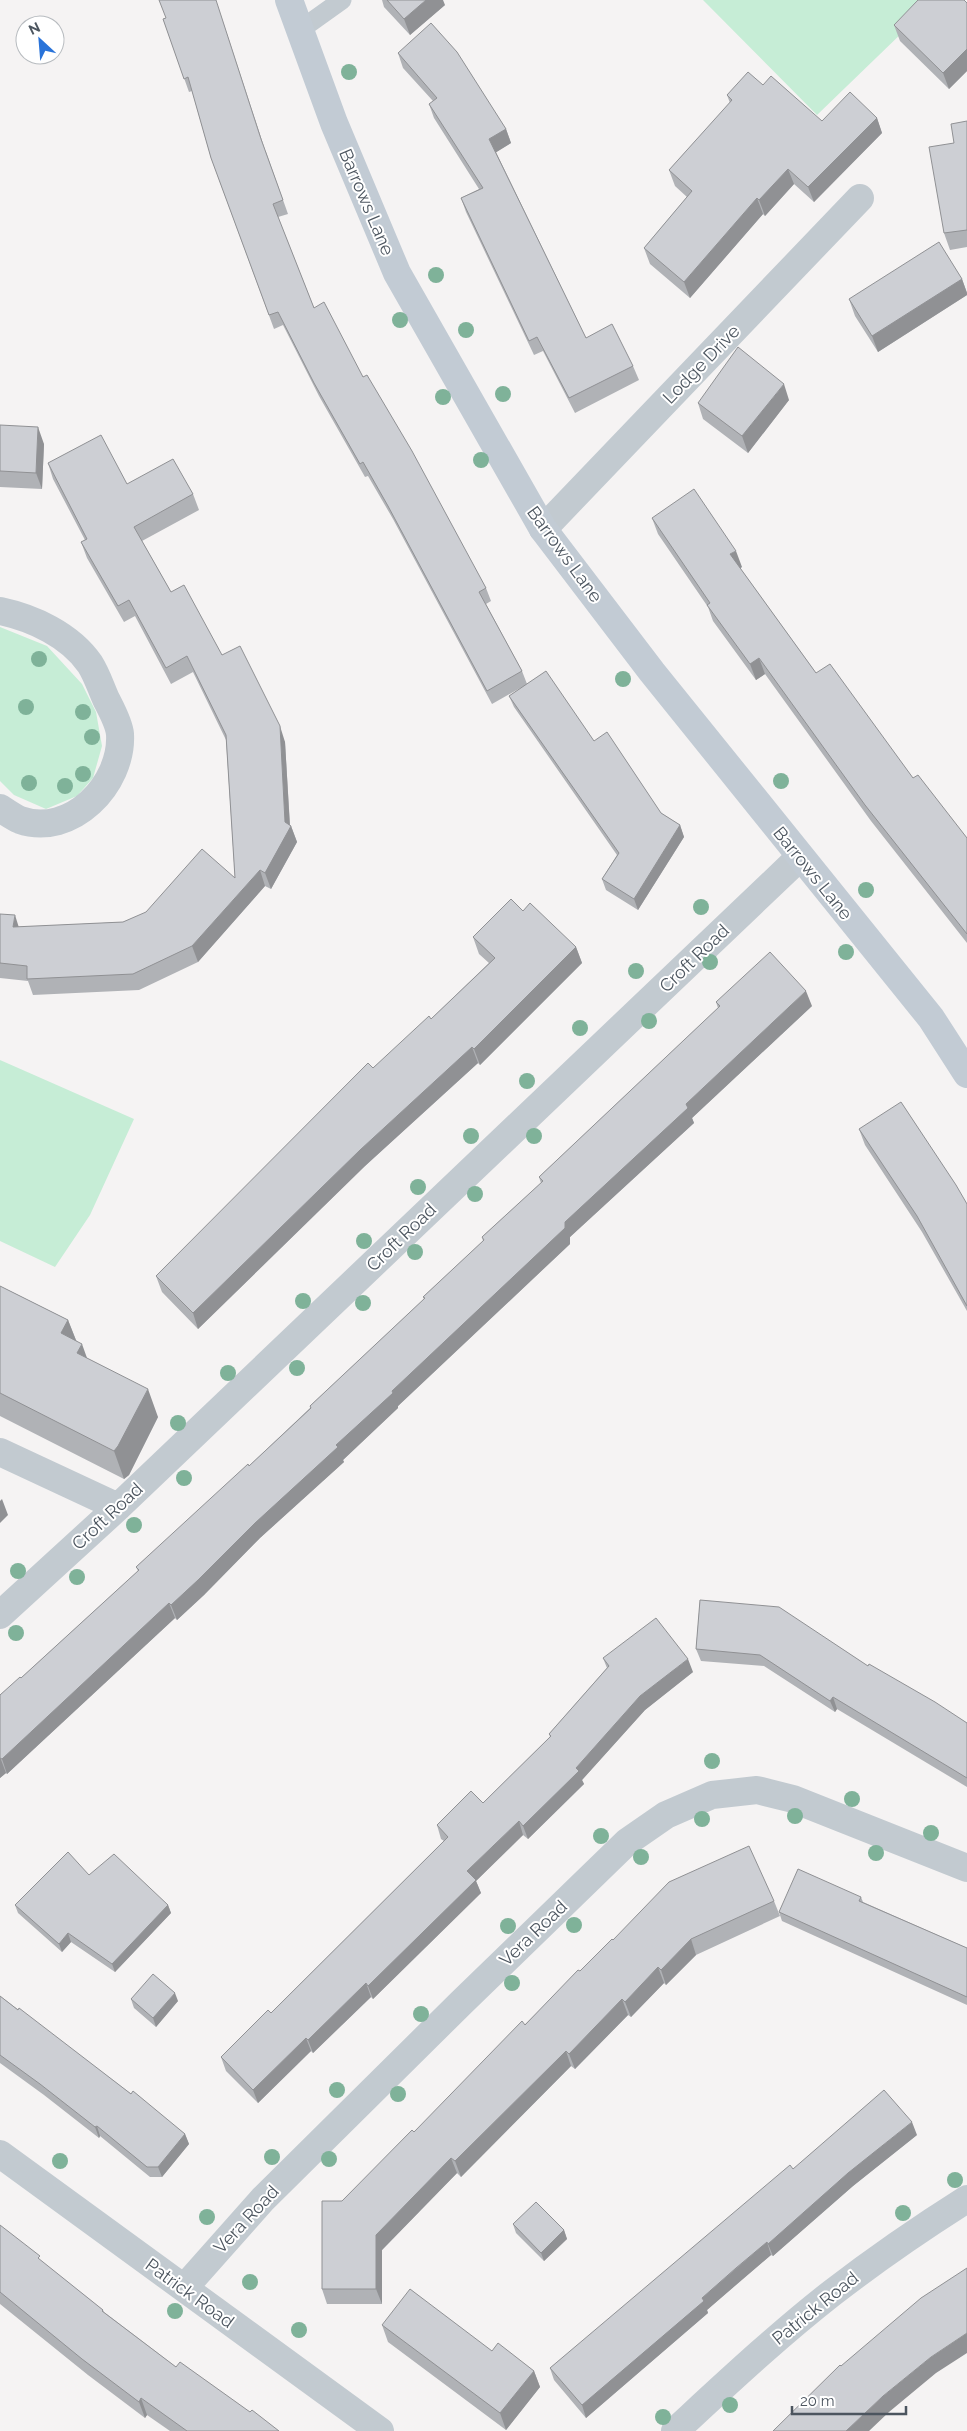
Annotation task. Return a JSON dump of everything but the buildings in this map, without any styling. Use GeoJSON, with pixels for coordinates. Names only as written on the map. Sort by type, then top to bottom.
{"type":"FeatureCollection","features":[{"type":"Feature","properties":{"kind":"street","name":"Barrows Lane"},"geometry":{"type":"LineString","coordinates":[[289,0],[334,123],[397,273],[543,529],[652,672],[931,1018],[967,1074]]}},
{"type":"Feature","properties":{"kind":"street","name":"Lodge Drive"},"geometry":{"type":"LineString","coordinates":[[543,529],[860,198]]}},
{"type":"Feature","properties":{"kind":"street"},"geometry":{"type":"LineString","coordinates":[[0,611],[23,616],[60,635],[84,658],[94,672],[120,733],[118,755],[108,782],[89,804],[63,820],[42,822],[20,820],[0,808]]}},
{"type":"Feature","properties":{"kind":"street","name":"Croft Road"},"geometry":{"type":"LineString","coordinates":[[0,1615],[118,1507],[800,857]]}},
{"type":"Feature","properties":{"kind":"street","name":"Barrows Lane"},"geometry":{"type":"LineString","coordinates":[[931,1018],[967,1050]]}},
{"type":"Feature","properties":{"kind":"street"},"geometry":{"type":"LineString","coordinates":[[0,1452],[118,1507]]}},
{"type":"Feature","properties":{"kind":"street","name":"Vera Road"},"geometry":{"type":"LineString","coordinates":[[184,2288],[263,2199],[468,1996],[627,1842],[666,1815],[712,1795],[757,1790],[793,1799],[967,1868]]}},
{"type":"Feature","properties":{"kind":"street","name":"Patrick Road"},"geometry":{"type":"LineString","coordinates":[[0,2154],[380,2431]]}},
{"type":"Feature","properties":{"kind":"street","name":"Patrick Road"},"geometry":{"type":"LineString","coordinates":[[675,2431],[775,2340],[832,2293],[910,2235],[967,2199]]}},
{"type":"Feature","properties":{"kind":"lane"},"geometry":{"type":"LineString","coordinates":[[300,30],[342,0]]}},
{"type":"Feature","properties":{"kind":"green space"},"geometry":{"type":"Polygon","coordinates":[[[703,0],[936,0],[817,115],[703,0]]]}},
{"type":"Feature","properties":{"kind":"green space"},"geometry":{"type":"Polygon","coordinates":[[[0,627],[47,646],[82,684],[96,712],[102,746],[93,778],[77,796],[46,809],[14,795],[0,781],[0,627]]]}},
{"type":"Feature","properties":{"kind":"green space"},"geometry":{"type":"Polygon","coordinates":[[[0,1060],[134,1119],[90,1215],[55,1267],[0,1241],[0,1060]]]}}]}
